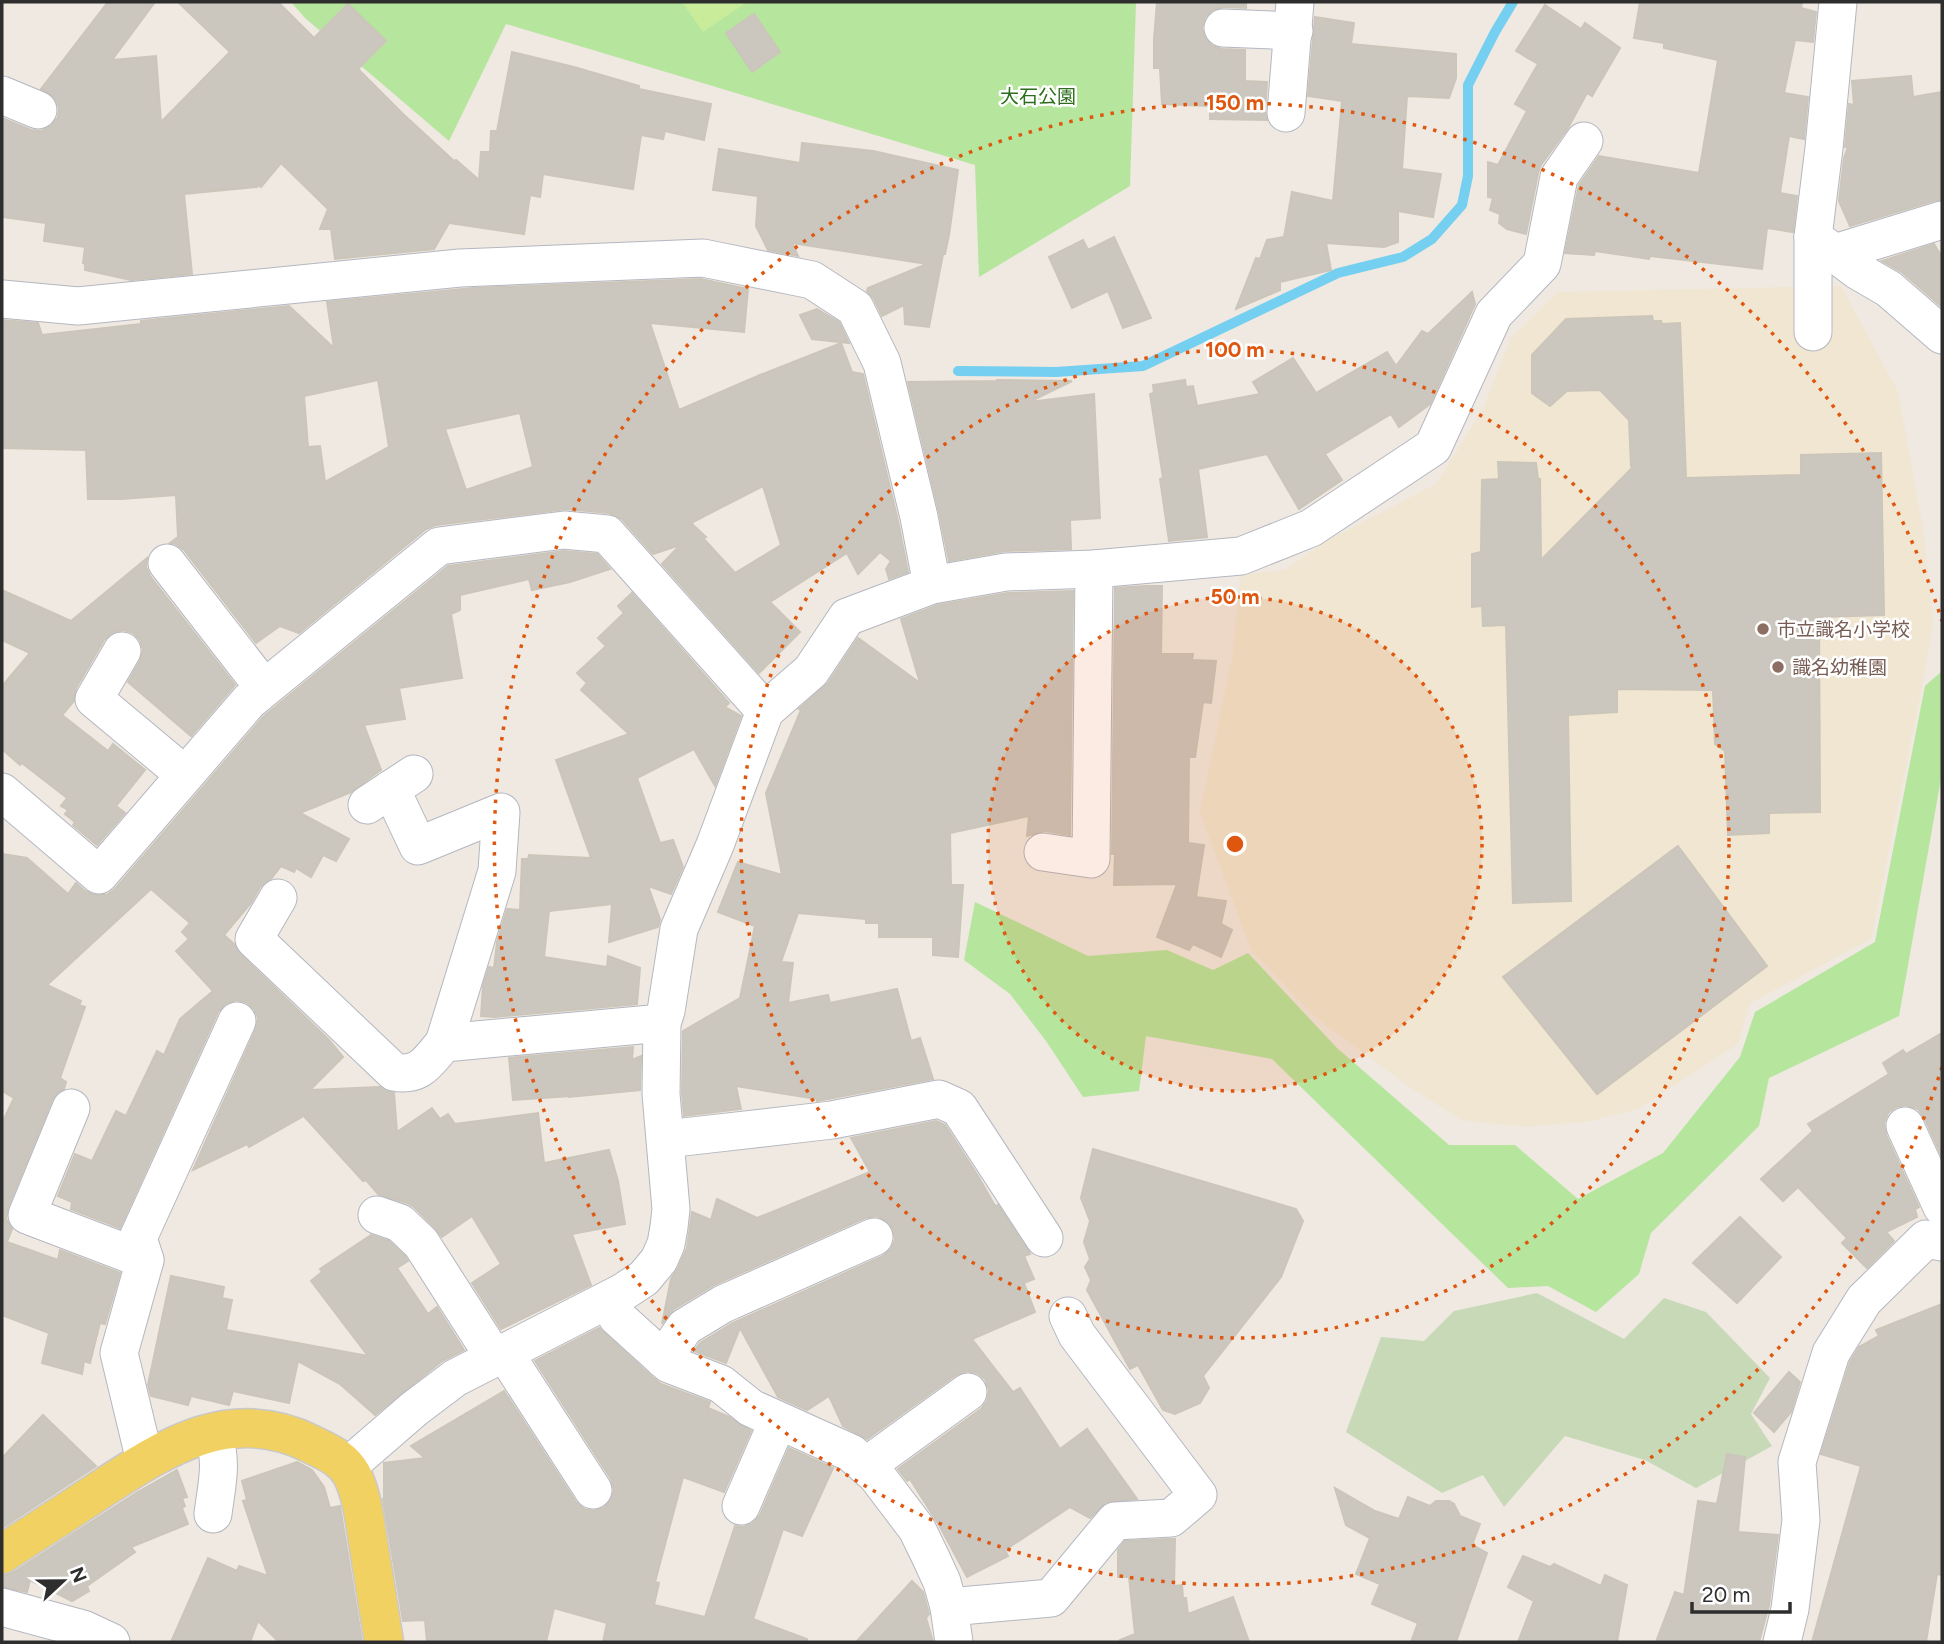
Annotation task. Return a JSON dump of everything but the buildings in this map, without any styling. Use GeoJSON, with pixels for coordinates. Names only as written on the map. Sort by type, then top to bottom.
{"type":"FeatureCollection","features":[{"type":"Feature","properties":{"kind":"main road"},"geometry":{"type":"LineString","coordinates":[[2,1555],[145,1461],[181,1442],[193,1437],[254,1427],[275,1429],[295,1435],[331,1453],[347,1467],[363,1507],[384,1642]]}},
{"type":"Feature","properties":{"kind":"street"},"geometry":{"type":"LineString","coordinates":[[1813,332],[1824,245],[1824,148],[1839,2]]}},
{"type":"Feature","properties":{"kind":"street"},"geometry":{"type":"LineString","coordinates":[[1223,28],[1295,17],[1286,113]]}},
{"type":"Feature","properties":{"kind":"street"},"geometry":{"type":"LineString","coordinates":[[2,95],[38,110]]}},
{"type":"Feature","properties":{"kind":"street"},"geometry":{"type":"LineString","coordinates":[[347,1467],[414,1409],[455,1378],[607,1301],[643,1278],[659,1260],[666,1244],[671,1209],[661,1094],[662,1024],[679,929],[715,845],[765,712],[811,671],[847,617],[932,585],[1006,572],[1094,569],[1241,556],[1311,528],[1433,447],[1494,314],[1542,264],[1559,177],[1584,141]]}},
{"type":"Feature","properties":{"kind":"street"},"geometry":{"type":"LineString","coordinates":[[1824,245],[1942,220]]}},
{"type":"Feature","properties":{"kind":"street"},"geometry":{"type":"LineString","coordinates":[[1824,245],[1858,271],[1889,289],[1942,335]]}},
{"type":"Feature","properties":{"kind":"street"},"geometry":{"type":"LineString","coordinates":[[2,299],[78,306],[460,268],[703,258],[812,280],[855,308],[882,363],[919,517],[932,585]]}},
{"type":"Feature","properties":{"kind":"street"},"geometry":{"type":"LineString","coordinates":[[2,792],[99,875],[249,701],[439,546],[564,530],[607,534],[765,712]]}},
{"type":"Feature","properties":{"kind":"street"},"geometry":{"type":"LineString","coordinates":[[167,562],[264,688]]}},
{"type":"Feature","properties":{"kind":"street"},"geometry":{"type":"LineString","coordinates":[[1044,852],[1091,859],[1094,569]]}},
{"type":"Feature","properties":{"kind":"street"},"geometry":{"type":"LineString","coordinates":[[122,651],[93,699],[185,775]]}},
{"type":"Feature","properties":{"kind":"street"},"geometry":{"type":"LineString","coordinates":[[278,898],[254,939],[394,1072],[406,1074],[420,1070],[444,1043],[497,871],[501,812],[418,846],[391,789]]}},
{"type":"Feature","properties":{"kind":"street"},"geometry":{"type":"LineString","coordinates":[[145,1461],[119,1353],[145,1260],[138,1238],[237,1021]]}},
{"type":"Feature","properties":{"kind":"street"},"geometry":{"type":"LineString","coordinates":[[444,1043],[662,1024]]}},
{"type":"Feature","properties":{"kind":"street"},"geometry":{"type":"LineString","coordinates":[[666,1139],[832,1120],[939,1099],[959,1108],[1044,1237]]}},
{"type":"Feature","properties":{"kind":"street"},"geometry":{"type":"LineString","coordinates":[[71,1108],[27,1215],[145,1260]]}},
{"type":"Feature","properties":{"kind":"street"},"geometry":{"type":"LineString","coordinates":[[1905,1126],[1942,1207]]}},
{"type":"Feature","properties":{"kind":"street"},"geometry":{"type":"LineString","coordinates":[[377,1215],[400,1223],[421,1243],[593,1490]]}},
{"type":"Feature","properties":{"kind":"street"},"geometry":{"type":"LineString","coordinates":[[663,1359],[685,1326],[723,1304],[874,1237]]}},
{"type":"Feature","properties":{"kind":"street"},"geometry":{"type":"LineString","coordinates":[[1782,1642],[1790,1609],[1801,1520],[1797,1462],[1831,1353],[1864,1300],[1926,1239],[1942,1242]]}},
{"type":"Feature","properties":{"kind":"street"},"geometry":{"type":"LineString","coordinates":[[607,1301],[617,1317],[669,1364],[720,1384],[751,1408],[851,1453],[866,1466],[917,1529],[942,1582],[952,1625],[1051,1598],[1115,1521],[1171,1518],[1198,1495],[1077,1335],[1068,1316]]}},
{"type":"Feature","properties":{"kind":"street"},"geometry":{"type":"LineString","coordinates":[[866,1466],[968,1392]]}},
{"type":"Feature","properties":{"kind":"street"},"geometry":{"type":"LineString","coordinates":[[741,1506],[778,1420]]}},
{"type":"Feature","properties":{"kind":"street"},"geometry":{"type":"LineString","coordinates":[[213,1433],[220,1464],[213,1514]]}},
{"type":"Feature","properties":{"kind":"street"},"geometry":{"type":"LineString","coordinates":[[2,1607],[83,1629],[111,1642]]}},
{"type":"Feature","properties":{"kind":"shaded area","name":"市立識名小学校"},"geometry":{"type":"Polygon","coordinates":[[[1841,286],[1898,392],[1924,535],[1933,622],[1871,939],[1750,1003],[1738,1044],[1638,1109],[1591,1121],[1525,1127],[1461,1120],[1404,1083],[1315,1017],[1251,950],[1200,812],[1232,658],[1241,575],[1285,570],[1325,542],[1436,484],[1482,411],[1511,338],[1558,292],[1841,286]]]}},
{"type":"Feature","properties":{"kind":"green space","name":"大石公園"},"geometry":{"type":"Polygon","coordinates":[[[291,2],[1136,2],[1130,186],[979,277],[975,165],[506,24],[449,141],[305,18],[291,2]]]}},
{"type":"Feature","properties":{"kind":"green space"},"geometry":{"type":"Polygon","coordinates":[[[682,2],[747,2],[703,32],[682,2]]]}},
{"type":"Feature","properties":{"kind":"green space"},"geometry":{"type":"Polygon","coordinates":[[[1942,671],[1942,773],[1899,1016],[1769,1078],[1759,1126],[1651,1233],[1639,1274],[1596,1312],[1548,1286],[1508,1288],[1272,1059],[1146,1036],[1139,1091],[1083,1097],[1046,1041],[1010,994],[964,960],[975,902],[1088,956],[1167,950],[1213,970],[1248,953],[1337,1048],[1449,1145],[1515,1145],[1578,1199],[1663,1153],[1740,1057],[1755,1012],[1875,942],[1925,686],[1942,671]]]}},
{"type":"Feature","properties":{"kind":"green space"},"geometry":{"type":"Polygon","coordinates":[[[1537,1293],[1624,1339],[1664,1298],[1706,1312],[1770,1378],[1751,1414],[1772,1446],[1696,1488],[1645,1460],[1565,1436],[1504,1507],[1483,1475],[1442,1493],[1346,1432],[1381,1337],[1424,1341],[1454,1311],[1537,1293]]]}},
{"type":"Feature","properties":{"kind":"waterway"},"geometry":{"type":"LineString","coordinates":[[958,371],[1056,372],[1143,366],[1338,273],[1403,257],[1432,239],[1462,205],[1468,176],[1468,85],[1513,2]]}},
{"type":"Feature","properties":{"kind":"place","name":"市立識名小学校"},"geometry":{"type":"Point","coordinates":[1763,629]}},
{"type":"Feature","properties":{"kind":"place","name":"識名幼稚園"},"geometry":{"type":"Point","coordinates":[1778,667]}}]}
